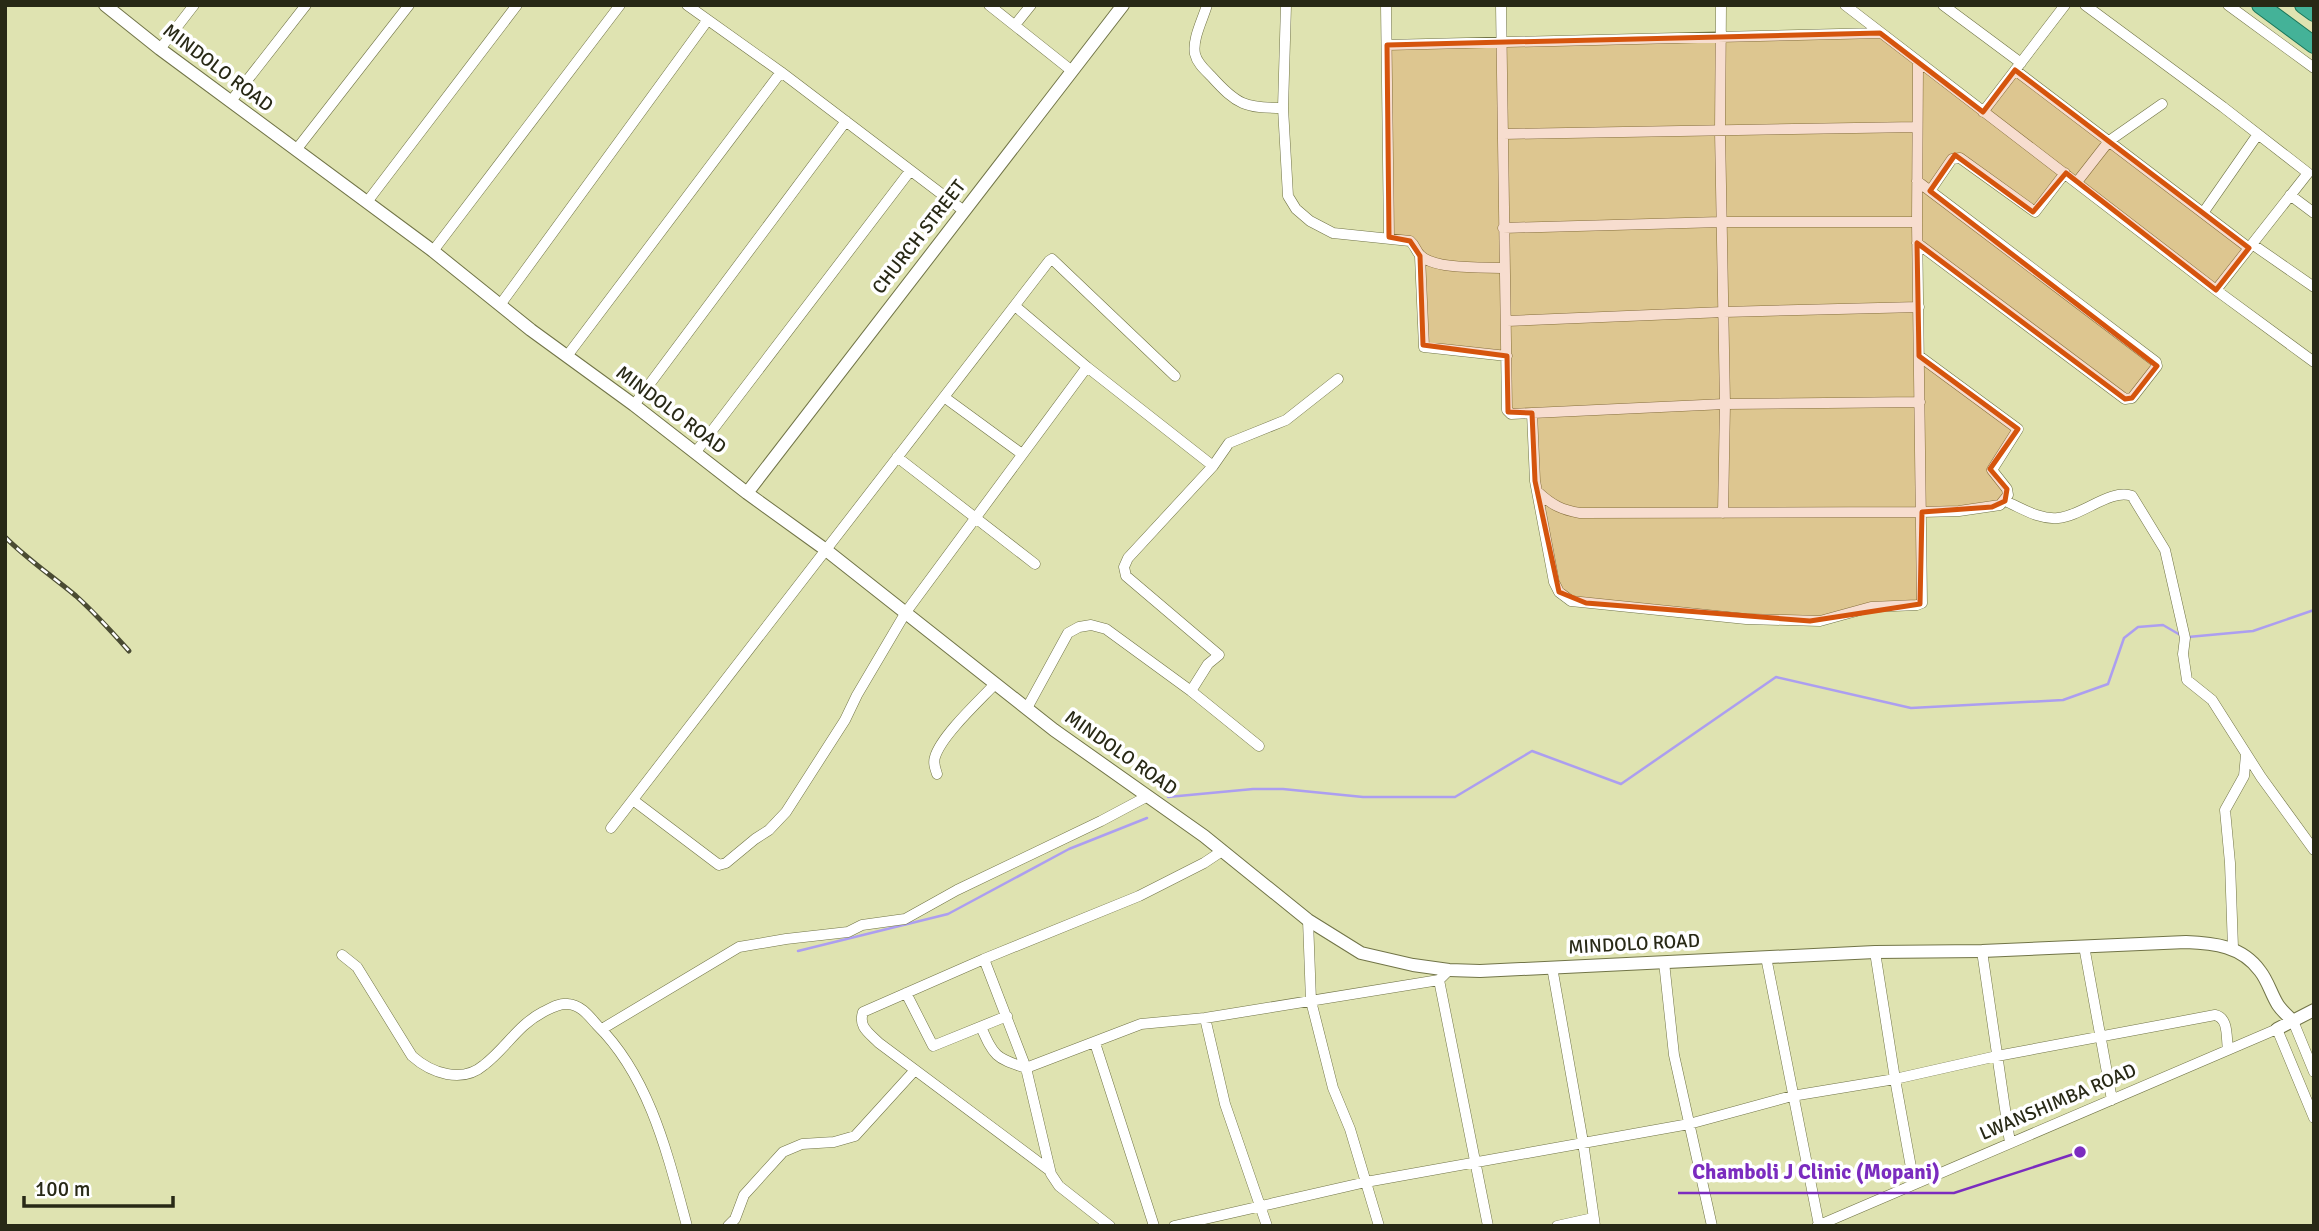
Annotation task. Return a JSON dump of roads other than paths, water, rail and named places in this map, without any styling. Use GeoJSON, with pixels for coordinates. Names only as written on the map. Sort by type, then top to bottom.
{"type":"FeatureCollection","features":[{"type":"Feature","properties":{"kind":"highway"},"geometry":{"type":"LineString","coordinates":[[2260,5],[2314,45]]}},
{"type":"Feature","properties":{"kind":"highway"},"geometry":{"type":"LineString","coordinates":[[2303,5],[2314,13]]}},
{"type":"Feature","properties":{"kind":"street","name":"MINDOLO ROAD"},"geometry":{"type":"LineString","coordinates":[[106,5],[160,49],[433,251],[747,493],[826,550],[1063,737],[1222,851],[1308,920],[1361,953],[1386,960],[1449,970],[2186,942],[2233,948]]}},
{"type":"Feature","properties":{"kind":"street"},"geometry":{"type":"LineString","coordinates":[[160,49],[194,5]]}},
{"type":"Feature","properties":{"kind":"street"},"geometry":{"type":"LineString","coordinates":[[231,101],[306,5]]}},
{"type":"Feature","properties":{"kind":"street"},"geometry":{"type":"LineString","coordinates":[[296,150],[409,5]]}},
{"type":"Feature","properties":{"kind":"street"},"geometry":{"type":"LineString","coordinates":[[367,202],[517,5]]}},
{"type":"Feature","properties":{"kind":"street"},"geometry":{"type":"LineString","coordinates":[[433,251],[620,5]]}},
{"type":"Feature","properties":{"kind":"street"},"geometry":{"type":"LineString","coordinates":[[687,5],[964,211]]}},
{"type":"Feature","properties":{"kind":"street"},"geometry":{"type":"LineString","coordinates":[[989,5],[1072,71]]}},
{"type":"Feature","properties":{"kind":"street"},"geometry":{"type":"LineString","coordinates":[[1015,25],[1031,5]]}},
{"type":"Feature","properties":{"kind":"street","name":"CHURCH STREET"},"geometry":{"type":"LineString","coordinates":[[747,493],[1123,5]]}},
{"type":"Feature","properties":{"kind":"street"},"geometry":{"type":"LineString","coordinates":[[1208,5],[1195,45],[1201,65],[1226,93],[1239,103],[1264,108],[1283,108]]}},
{"type":"Feature","properties":{"kind":"street"},"geometry":{"type":"LineString","coordinates":[[1286,5],[1283,108],[1288,196],[1296,209],[1310,221],[1333,233],[1410,241],[1420,256],[1432,262],[1453,266],[1504,268]]}},
{"type":"Feature","properties":{"kind":"street"},"geometry":{"type":"LineString","coordinates":[[1385,5],[1390,237]]}},
{"type":"Feature","properties":{"kind":"street"},"geometry":{"type":"LineString","coordinates":[[1501,5],[1508,412],[1725,404],[1920,402]]}},
{"type":"Feature","properties":{"kind":"street"},"geometry":{"type":"LineString","coordinates":[[1721,5],[1720,131],[1725,404],[1723,513]]}},
{"type":"Feature","properties":{"kind":"street"},"geometry":{"type":"LineString","coordinates":[[1845,5],[1918,64],[2314,362]]}},
{"type":"Feature","properties":{"kind":"street"},"geometry":{"type":"LineString","coordinates":[[1943,5],[2109,141],[2203,213],[2314,287]]}},
{"type":"Feature","properties":{"kind":"street"},"geometry":{"type":"LineString","coordinates":[[1983,112],[2065,5]]}},
{"type":"Feature","properties":{"kind":"street"},"geometry":{"type":"LineString","coordinates":[[2085,5],[2258,134],[2311,169],[2216,290]]}},
{"type":"Feature","properties":{"kind":"street"},"geometry":{"type":"LineString","coordinates":[[2228,5],[2314,68]]}},
{"type":"Feature","properties":{"kind":"street"},"geometry":{"type":"LineString","coordinates":[[500,305],[707,21]]}},
{"type":"Feature","properties":{"kind":"street"},"geometry":{"type":"LineString","coordinates":[[1387,45],[1880,33]]}},
{"type":"Feature","properties":{"kind":"street"},"geometry":{"type":"LineString","coordinates":[[1532,413],[1535,481],[1554,582],[1559,592],[1571,601],[1746,618],[1820,621],[1871,607],[1920,604],[1922,512],[1917,243],[1918,64]]}},
{"type":"Feature","properties":{"kind":"street"},"geometry":{"type":"LineString","coordinates":[[567,356],[780,72]]}},
{"type":"Feature","properties":{"kind":"street"},"geometry":{"type":"LineString","coordinates":[[2077,182],[2109,141],[2162,104]]}},
{"type":"Feature","properties":{"kind":"street"},"geometry":{"type":"LineString","coordinates":[[634,405],[846,121]]}},
{"type":"Feature","properties":{"kind":"street"},"geometry":{"type":"LineString","coordinates":[[1503,134],[1917,127]]}},
{"type":"Feature","properties":{"kind":"street"},"geometry":{"type":"LineString","coordinates":[[2203,213],[2258,134]]}},
{"type":"Feature","properties":{"kind":"street"},"geometry":{"type":"LineString","coordinates":[[1930,191],[1952,159],[1960,158],[2035,212],[2065,173]]}},
{"type":"Feature","properties":{"kind":"street"},"geometry":{"type":"LineString","coordinates":[[695,453],[911,171]]}},
{"type":"Feature","properties":{"kind":"street"},"geometry":{"type":"LineString","coordinates":[[1917,181],[2156,362],[2157,366],[2132,398],[2125,399],[1917,243]]}},
{"type":"Feature","properties":{"kind":"street"},"geometry":{"type":"LineString","coordinates":[[2290,195],[2314,212]]}},
{"type":"Feature","properties":{"kind":"street"},"geometry":{"type":"LineString","coordinates":[[1503,228],[1721,222],[1917,222]]}},
{"type":"Feature","properties":{"kind":"street"},"geometry":{"type":"LineString","coordinates":[[1420,256],[1424,347],[1507,356]]}},
{"type":"Feature","properties":{"kind":"street"},"geometry":{"type":"LineString","coordinates":[[611,828],[1052,259],[1175,376]]}},
{"type":"Feature","properties":{"kind":"street"},"geometry":{"type":"LineString","coordinates":[[1015,306],[1087,367],[1213,466]]}},
{"type":"Feature","properties":{"kind":"street"},"geometry":{"type":"LineString","coordinates":[[1507,321],[1919,307]]}},
{"type":"Feature","properties":{"kind":"street"},"geometry":{"type":"LineString","coordinates":[[1538,493],[1552,505],[1580,513],[1922,512],[1992,508],[2005,501],[2008,495],[2007,489],[1992,470],[2018,429],[1919,356]]}},
{"type":"Feature","properties":{"kind":"street"},"geometry":{"type":"LineString","coordinates":[[633,800],[719,865],[726,863],[769,830],[786,812],[845,720],[905,612],[1087,367]]}},
{"type":"Feature","properties":{"kind":"street"},"geometry":{"type":"LineString","coordinates":[[1191,691],[1208,664],[1219,655],[1126,576],[1124,566],[1128,558],[1213,466],[1229,443],[1286,420],[1338,379]]}},
{"type":"Feature","properties":{"kind":"street"},"geometry":{"type":"LineString","coordinates":[[944,397],[1022,454]]}},
{"type":"Feature","properties":{"kind":"street"},"geometry":{"type":"LineString","coordinates":[[897,457],[1035,564]]}},
{"type":"Feature","properties":{"kind":"street"},"geometry":{"type":"LineString","coordinates":[[2005,501],[2043,517],[2057,518],[2076,514],[2118,494],[2132,496],[2165,551],[2185,638],[2183,654],[2187,680],[2212,700],[2246,755],[2314,850]]}},
{"type":"Feature","properties":{"kind":"street"},"geometry":{"type":"LineString","coordinates":[[1027,708],[1068,634],[1079,627],[1091,625],[1106,629],[1191,691],[1259,746]]}},
{"type":"Feature","properties":{"kind":"street"},"geometry":{"type":"LineString","coordinates":[[937,774],[934,761],[936,754],[951,732],[996,684]]}},
{"type":"Feature","properties":{"kind":"street"},"geometry":{"type":"LineString","coordinates":[[2246,755],[2244,776],[2225,810],[2233,948],[2249,958],[2261,971],[2278,1006],[2292,1021],[2314,1072]]}},
{"type":"Feature","properties":{"kind":"street"},"geometry":{"type":"LineString","coordinates":[[602,1029],[739,947],[848,932],[862,925],[905,919],[957,890],[1147,796]]}},
{"type":"Feature","properties":{"kind":"street"},"geometry":{"type":"LineString","coordinates":[[1049,1170],[879,1043],[862,1026],[860,1020],[863,1012],[1139,896],[1222,851]]}},
{"type":"Feature","properties":{"kind":"street"},"geometry":{"type":"LineString","coordinates":[[1308,920],[1311,1001],[1333,1088],[1350,1129],[1379,1226]]}},
{"type":"Feature","properties":{"kind":"street"},"geometry":{"type":"LineString","coordinates":[[2084,946],[2112,1100]]}},
{"type":"Feature","properties":{"kind":"street"},"geometry":{"type":"LineString","coordinates":[[1982,951],[2010,1143]]}},
{"type":"Feature","properties":{"kind":"street"},"geometry":{"type":"LineString","coordinates":[[1875,952],[1914,1184]]}},
{"type":"Feature","properties":{"kind":"street"},"geometry":{"type":"LineString","coordinates":[[342,955],[357,967],[412,1056],[425,1067],[441,1074],[470,1073],[484,1066],[522,1025],[555,1006],[574,1005],[582,1010],[623,1053],[637,1077],[661,1137],[687,1226]]}},
{"type":"Feature","properties":{"kind":"street"},"geometry":{"type":"LineString","coordinates":[[1766,957],[1818,1225]]}},
{"type":"Feature","properties":{"kind":"street"},"geometry":{"type":"LineString","coordinates":[[984,959],[1026,1068],[1049,1170],[1059,1186],[1110,1226]]}},
{"type":"Feature","properties":{"kind":"street"},"geometry":{"type":"LineString","coordinates":[[1664,962],[1670,1031],[1713,1226]]}},
{"type":"Feature","properties":{"kind":"street"},"geometry":{"type":"LineString","coordinates":[[1552,967],[1583,1142],[1594,1222],[1557,1226]]}},
{"type":"Feature","properties":{"kind":"street"},"geometry":{"type":"LineString","coordinates":[[981,1027],[993,1053],[1026,1068],[1141,1024],[1205,1018],[1439,980],[1449,970]]}},
{"type":"Feature","properties":{"kind":"street"},"geometry":{"type":"LineString","coordinates":[[1439,980],[1488,1226]]}},
{"type":"Feature","properties":{"kind":"street"},"geometry":{"type":"LineString","coordinates":[[906,993],[933,1046],[1007,1016]]}},
{"type":"Feature","properties":{"kind":"street"},"geometry":{"type":"LineString","coordinates":[[2278,1006],[2277,1029],[2314,1118]]}},
{"type":"Feature","properties":{"kind":"street","name":"LWANSHIMBA ROAD"},"geometry":{"type":"LineString","coordinates":[[1818,1225],[2277,1029],[2314,1010]]}},
{"type":"Feature","properties":{"kind":"street"},"geometry":{"type":"LineString","coordinates":[[1174,1226],[1259,1204],[1366,1182],[1689,1124],[1792,1096],[1895,1079],[1997,1056],[2215,1015],[2224,1020],[2228,1050]]}},
{"type":"Feature","properties":{"kind":"street"},"geometry":{"type":"LineString","coordinates":[[1205,1018],[1225,1104],[1267,1226]]}},
{"type":"Feature","properties":{"kind":"street"},"geometry":{"type":"LineString","coordinates":[[1095,1043],[1154,1226]]}},
{"type":"Feature","properties":{"kind":"street"},"geometry":{"type":"LineString","coordinates":[[728,1226],[735,1219],[744,1195],[783,1152],[802,1144],[834,1142],[855,1136],[915,1070]]}},
{"type":"Feature","properties":{"kind":"waterway"},"geometry":{"type":"LineString","coordinates":[[2188,637],[2253,631],[2314,610]]}},
{"type":"Feature","properties":{"kind":"waterway"},"geometry":{"type":"LineString","coordinates":[[1168,797],[1253,789],[1283,789],[1363,797],[1455,797],[1532,751],[1621,784],[1776,677],[1911,708],[2063,700],[2108,684],[2124,638],[2138,627],[2163,625],[2182,636]]}},
{"type":"Feature","properties":{"kind":"waterway"},"geometry":{"type":"LineString","coordinates":[[798,951],[948,914],[1069,849],[1147,818]]}},
{"type":"Feature","properties":{"kind":"railway"},"geometry":{"type":"LineString","coordinates":[[5,537],[83,602],[129,651]]}},
{"type":"Feature","properties":{"kind":"place","name":"Chamboli J Clinic (Mopani)"},"geometry":{"type":"Point","coordinates":[2080,1152]}}]}
